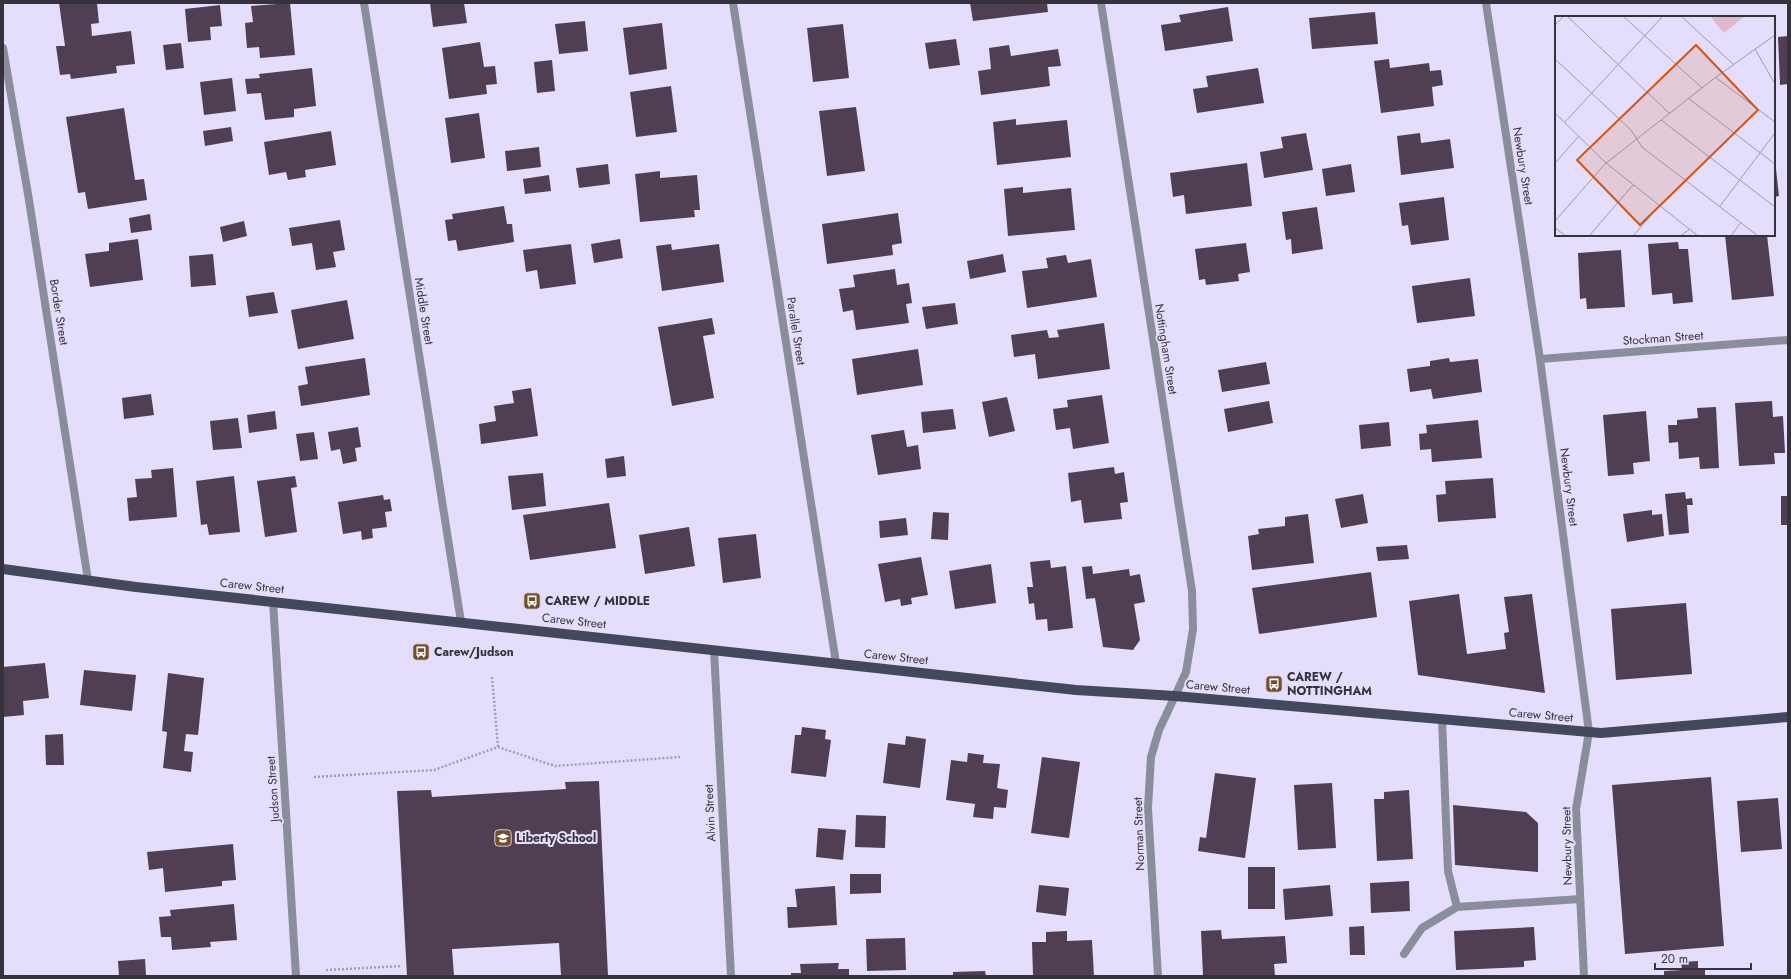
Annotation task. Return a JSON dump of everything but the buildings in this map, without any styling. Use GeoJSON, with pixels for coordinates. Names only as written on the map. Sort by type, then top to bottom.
{"type":"FeatureCollection","features":[{"type":"Feature","properties":{"kind":"main road","name":"Carew Street"},"geometry":{"type":"LineString","coordinates":[[3,569],[273,602],[1076,690],[1175,696],[1600,733],[1788,717]]}},
{"type":"Feature","properties":{"kind":"street","name":"Middle Street"},"geometry":{"type":"LineString","coordinates":[[364,3],[461,622]]}},
{"type":"Feature","properties":{"kind":"street","name":"Parallel Street"},"geometry":{"type":"LineString","coordinates":[[733,3],[836,663]]}},
{"type":"Feature","properties":{"kind":"street","name":"Nottingham Street"},"geometry":{"type":"LineString","coordinates":[[1101,3],[1192,591],[1193,629],[1186,672],[1175,696]]}},
{"type":"Feature","properties":{"kind":"street","name":"Newbury Street"},"geometry":{"type":"LineString","coordinates":[[1486,3],[1540,359],[1588,732],[1576,810],[1584,976]]}},
{"type":"Feature","properties":{"kind":"street","name":"Border Street"},"geometry":{"type":"LineString","coordinates":[[3,48],[29,200],[88,580]]}},
{"type":"Feature","properties":{"kind":"street","name":"Stockman Street"},"geometry":{"type":"LineString","coordinates":[[1540,359],[1788,340]]}},
{"type":"Feature","properties":{"kind":"street","name":"Judson Street"},"geometry":{"type":"LineString","coordinates":[[273,602],[296,976]]}},
{"type":"Feature","properties":{"kind":"street","name":"Alvin Street"},"geometry":{"type":"LineString","coordinates":[[714,650],[730,976]]}},
{"type":"Feature","properties":{"kind":"street","name":"Norman Street"},"geometry":{"type":"LineString","coordinates":[[1158,976],[1148,808],[1151,757],[1159,730],[1175,696]]}},
{"type":"Feature","properties":{"kind":"street"},"geometry":{"type":"LineString","coordinates":[[1442,719],[1448,871],[1457,907]]}},
{"type":"Feature","properties":{"kind":"street"},"geometry":{"type":"LineString","coordinates":[[1404,954],[1422,928],[1457,907],[1580,899]]}},
{"type":"Feature","properties":{"kind":"path"},"geometry":{"type":"LineString","coordinates":[[492,677],[498,746]]}},
{"type":"Feature","properties":{"kind":"path"},"geometry":{"type":"LineString","coordinates":[[314,777],[434,770],[498,746],[555,766],[680,757]]}},
{"type":"Feature","properties":{"kind":"path"},"geometry":{"type":"LineString","coordinates":[[326,970],[402,966]]}},
{"type":"Feature","properties":{"kind":"place","name":"CAREW / MIDDLE"},"geometry":{"type":"Point","coordinates":[532,601]}},
{"type":"Feature","properties":{"kind":"place","name":"Carew/Judson"},"geometry":{"type":"Point","coordinates":[421,652]}},
{"type":"Feature","properties":{"kind":"place","name":"CAREW / NOTTINGHAM"},"geometry":{"type":"Point","coordinates":[1274,684]}},
{"type":"Feature","properties":{"kind":"place","name":"Liberty School"},"geometry":{"type":"Point","coordinates":[503,838]}}]}
